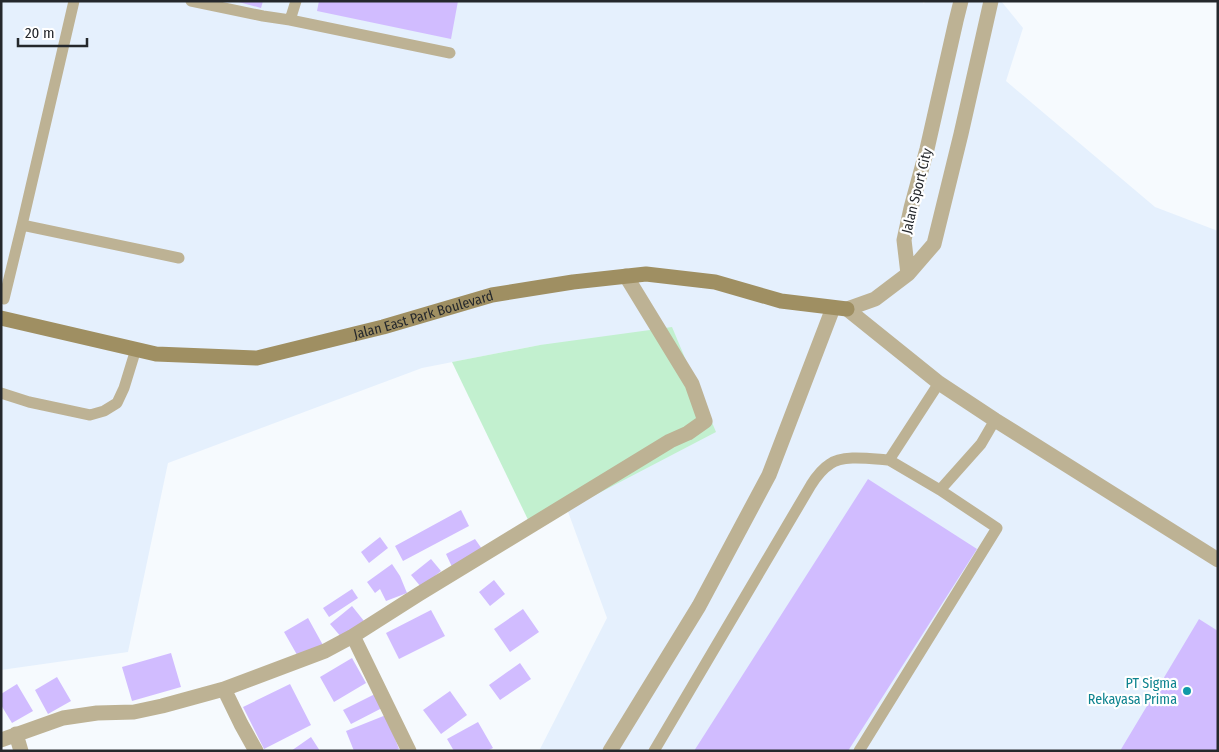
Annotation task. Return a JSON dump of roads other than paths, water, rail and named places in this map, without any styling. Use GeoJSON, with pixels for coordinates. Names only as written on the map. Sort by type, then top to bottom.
{"type":"FeatureCollection","features":[{"type":"Feature","properties":{"kind":"main road","name":"Jalan East Park Boulevard"},"geometry":{"type":"LineString","coordinates":[[1,318],[156,354],[258,358],[383,327],[492,295],[573,282],[646,274],[716,282],[781,301],[840,308]]}},
{"type":"Feature","properties":{"kind":"street","name":"Jalan Sport City"},"geometry":{"type":"LineString","coordinates":[[908,274],[904,240],[910,208],[930,140],[961,1]]}},
{"type":"Feature","properties":{"kind":"street","name":"Jalan Sport City"},"geometry":{"type":"LineString","coordinates":[[908,274],[934,244],[961,134],[990,1]]}},
{"type":"Feature","properties":{"kind":"street"},"geometry":{"type":"LineString","coordinates":[[840,308],[875,300],[908,274]]}},
{"type":"Feature","properties":{"kind":"street"},"geometry":{"type":"LineString","coordinates":[[1,740],[62,718],[97,713],[134,712],[224,689],[325,651],[353,636],[427,588],[670,441],[688,433],[705,421],[692,384],[626,276]]}},
{"type":"Feature","properties":{"kind":"street"},"geometry":{"type":"LineString","coordinates":[[840,308],[939,382],[995,420],[1218,560]]}},
{"type":"Feature","properties":{"kind":"street"},"geometry":{"type":"LineString","coordinates":[[610,751],[699,606],[769,475],[840,308]]}},
{"type":"Feature","properties":{"kind":"street"},"geometry":{"type":"LineString","coordinates":[[353,636],[409,751]]}},
{"type":"Feature","properties":{"kind":"street"},"geometry":{"type":"LineString","coordinates":[[224,689],[256,751]]}},
{"type":"Feature","properties":{"kind":"street"},"geometry":{"type":"LineString","coordinates":[[16,734],[21,751]]}},
{"type":"Feature","properties":{"kind":"lane"},"geometry":{"type":"LineString","coordinates":[[4,299],[74,1]]}},
{"type":"Feature","properties":{"kind":"lane"},"geometry":{"type":"LineString","coordinates":[[192,1],[450,53]]}},
{"type":"Feature","properties":{"kind":"lane"},"geometry":{"type":"LineString","coordinates":[[290,20],[296,1]]}},
{"type":"Feature","properties":{"kind":"lane"},"geometry":{"type":"LineString","coordinates":[[22,224],[179,258]]}},
{"type":"Feature","properties":{"kind":"lane"},"geometry":{"type":"LineString","coordinates":[[1,393],[29,402],[90,415],[104,411],[117,403],[124,388],[136,349]]}},
{"type":"Feature","properties":{"kind":"lane"},"geometry":{"type":"LineString","coordinates":[[889,460],[939,382]]}},
{"type":"Feature","properties":{"kind":"lane"},"geometry":{"type":"LineString","coordinates":[[940,490],[981,444],[995,420]]}},
{"type":"Feature","properties":{"kind":"lane"},"geometry":{"type":"LineString","coordinates":[[654,751],[811,485],[830,463],[841,458],[889,460],[940,490],[997,528],[859,751]]}},
{"type":"Feature","properties":{"kind":"place","name":"PT Sigma Rekayasa Prima"},"geometry":{"type":"Point","coordinates":[1187,691]}}]}
